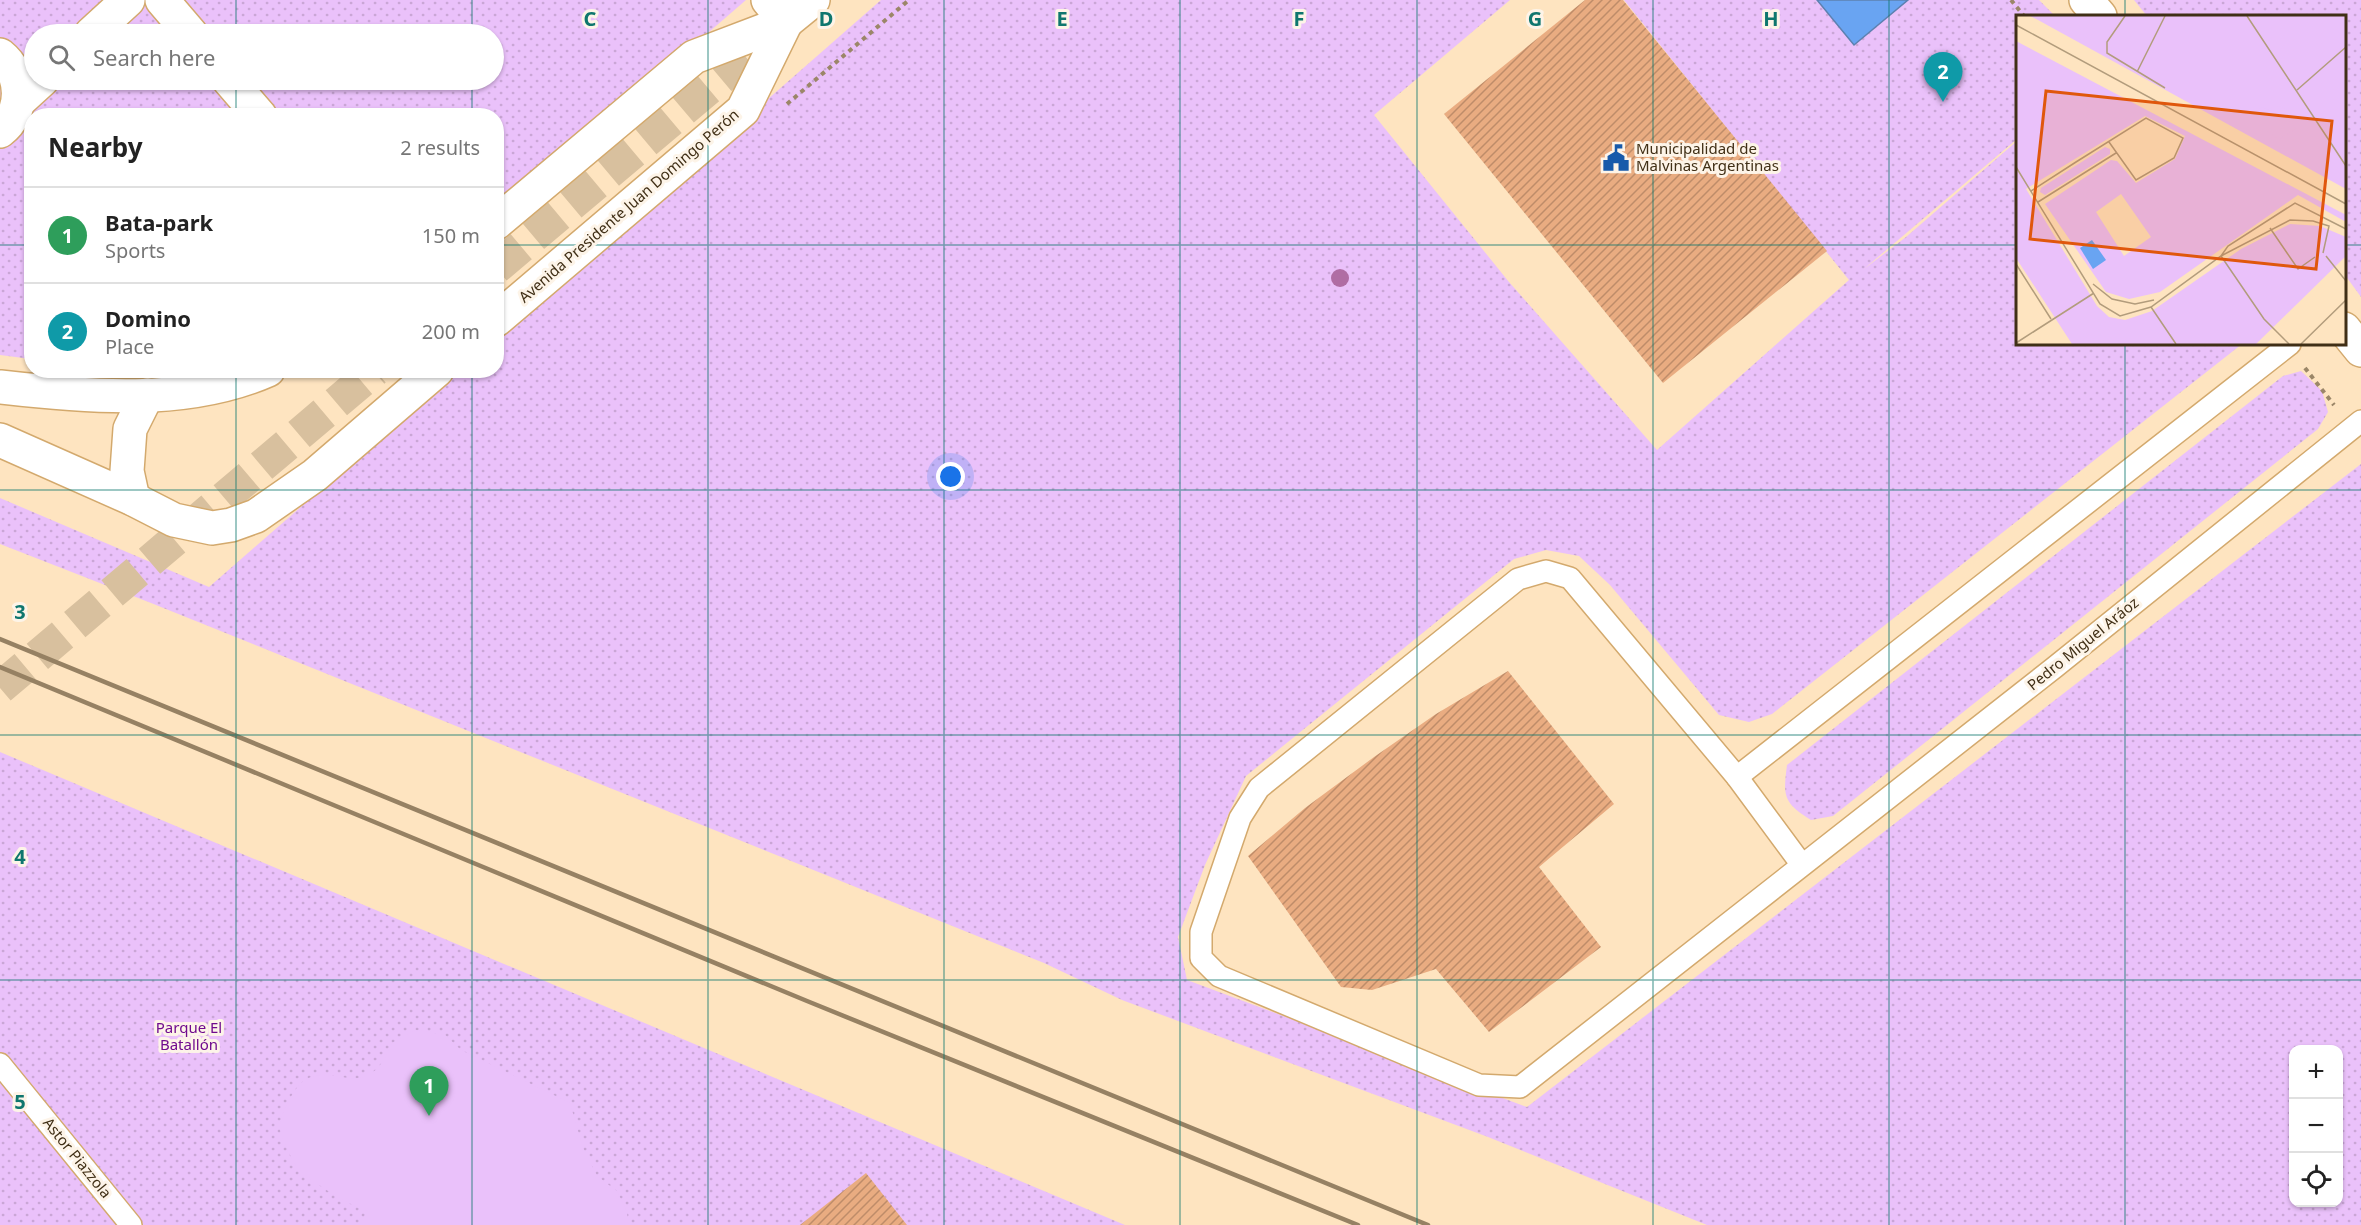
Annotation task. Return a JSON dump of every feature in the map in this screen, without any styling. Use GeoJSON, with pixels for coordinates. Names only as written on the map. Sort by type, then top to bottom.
{"type":"FeatureCollection","features":[{"type":"Feature","properties":{"kind":"main road"},"geometry":{"type":"LineString","coordinates":[[102,24],[128,0]]}},
{"type":"Feature","properties":{"kind":"main road"},"geometry":{"type":"LineString","coordinates":[[162,0],[182,24]]}},
{"type":"Feature","properties":{"kind":"main road","name":"Avenida Presidente Juan Domingo Perón"},"geometry":{"type":"LineString","coordinates":[[504,216],[694,57],[777,11],[813,0]]}},
{"type":"Feature","properties":{"kind":"main road"},"geometry":{"type":"LineString","coordinates":[[2086,0],[2099,15]]}},
{"type":"Feature","properties":{"kind":"main road","name":"Avenida Presidente Juan Domingo Perón"},"geometry":{"type":"LineString","coordinates":[[504,313],[743,110],[777,11]]}},
{"type":"Feature","properties":{"kind":"main road"},"geometry":{"type":"LineString","coordinates":[[0,55],[13,69],[18,84],[24,87]]}},
{"type":"Feature","properties":{"kind":"main road"},"geometry":{"type":"LineString","coordinates":[[0,131],[30,90]]}},
{"type":"Feature","properties":{"kind":"main road"},"geometry":{"type":"LineString","coordinates":[[238,90],[253,108]]}},
{"type":"Feature","properties":{"kind":"main road"},"geometry":{"type":"LineString","coordinates":[[2346,331],[2361,350]]}},
{"type":"Feature","properties":{"kind":"main road"},"geometry":{"type":"LineString","coordinates":[[0,387],[63,394],[147,395],[191,392],[248,378]]}},
{"type":"Feature","properties":{"kind":"main road"},"geometry":{"type":"LineString","coordinates":[[0,440],[133,499],[174,520],[212,528],[231,525],[256,516],[315,475],[428,378]]}},
{"type":"Feature","properties":{"kind":"main road"},"geometry":{"type":"LineString","coordinates":[[133,499],[127,471],[130,429],[147,395]]}},
{"type":"Feature","properties":{"kind":"lane"},"geometry":{"type":"LineString","coordinates":[[1737,777],[2289,345]]}},
{"type":"Feature","properties":{"kind":"lane","name":"Pedro Miguel Aráoz"},"geometry":{"type":"LineString","coordinates":[[1802,865],[1737,777],[1570,578],[1546,571],[1518,579],[1259,788],[1240,818],[1229,849],[1201,932],[1201,958],[1219,976],[1479,1085],[1521,1087],[2055,667],[2357,424]]}},
{"type":"Feature","properties":{"kind":"lane","name":"Astor Piazzola"},"geometry":{"type":"LineString","coordinates":[[0,1064],[130,1225]]}},
{"type":"Feature","properties":{"kind":"path"},"geometry":{"type":"LineString","coordinates":[[2011,0],[2023,15]]}},
{"type":"Feature","properties":{"kind":"path"},"geometry":{"type":"LineString","coordinates":[[2289,345],[2357,424]]}},
{"type":"Feature","properties":{"kind":"green space"},"geometry":{"type":"Polygon","coordinates":[[[0,0],[746,0],[627,103],[504,200],[504,108],[24,108],[24,358],[0,355],[0,0]]]}},
{"type":"Feature","properties":{"kind":"green space"},"geometry":{"type":"Polygon","coordinates":[[[881,0],[1510,0],[1374,115],[1509,282],[1657,450],[1849,280],[1624,0],[2039,0],[2054,15],[2016,15],[2016,140],[1864,269],[1906,237],[2016,142],[2016,345],[2241,345],[1772,714],[1749,722],[1719,715],[1610,585],[1579,556],[1546,550],[1514,559],[1246,776],[1205,865],[1178,937],[1187,980],[1527,1107],[2361,464],[2361,1225],[1707,1225],[1488,1137],[1122,1000],[1044,963],[0,544],[0,498],[209,587],[449,378],[504,378],[504,330],[881,0]]]}},
{"type":"Feature","properties":{"kind":"green space"},"geometry":{"type":"Polygon","coordinates":[[[2134,0],[2361,0],[2361,297],[2346,276],[2346,15],[2146,15],[2134,0]]]}},
{"type":"Feature","properties":{"kind":"green space"},"geometry":{"type":"Polygon","coordinates":[[[2301,371],[2322,391],[2328,412],[2318,429],[1833,816],[1811,820],[1795,809],[1785,792],[1787,765],[2283,376],[2301,371]]]}},
{"type":"Feature","properties":{"kind":"green space","name":"Parque El Batallón"},"geometry":{"type":"Polygon","coordinates":[[[0,752],[1125,1225],[0,1225],[0,752]]]}},
{"type":"Feature","properties":{"kind":"green space"},"geometry":{"type":"Polygon","coordinates":[[[416,1030],[445,1035],[461,1050],[570,1103],[583,1148],[597,1176],[617,1191],[627,1212],[628,1225],[360,1225],[367,1211],[340,1198],[302,1172],[293,1160],[280,1129],[284,1111],[297,1087],[313,1077],[325,1075],[360,1078],[371,1073],[382,1063],[392,1043],[416,1030]]]}},
{"type":"Feature","properties":{"kind":"water"},"geometry":{"type":"Polygon","coordinates":[[[1817,0],[1908,0],[1854,45],[1817,0]]]}},
{"type":"Feature","properties":{"kind":"building","name":"Municipalidad de Malvinas Argentinas"},"geometry":{"type":"Polygon","coordinates":[[[1585,0],[1623,0],[1827,251],[1663,383],[1444,114],[1585,0]]]}},
{"type":"Feature","properties":{"kind":"building"},"geometry":{"type":"Polygon","coordinates":[[[1508,671],[1614,804],[1539,867],[1601,947],[1489,1032],[1436,969],[1372,990],[1341,987],[1248,856],[1305,808],[1374,757],[1436,714],[1508,671]]]}},
{"type":"Feature","properties":{"kind":"building"},"geometry":{"type":"Polygon","coordinates":[[[866,1173],[907,1225],[800,1225],[866,1173]]]}},
{"type":"Feature","properties":{"kind":"tunnel"},"geometry":{"type":"LineString","coordinates":[[504,261],[784,25]]}},
{"type":"Feature","properties":{"kind":"tunnel"},"geometry":{"type":"LineString","coordinates":[[0,688],[366,378]]}},
{"type":"Feature","properties":{"kind":"railway"},"geometry":{"type":"LineString","coordinates":[[0,639],[1428,1225]]}},
{"type":"Feature","properties":{"kind":"railway"},"geometry":{"type":"LineString","coordinates":[[0,667],[807,1001],[1358,1225]]}},
{"type":"Feature","properties":{"kind":"place","name":"Domino"},"geometry":{"type":"Point","coordinates":[1943,102]}},
{"type":"Feature","properties":{"kind":"place","name":"Municipalidad de Malvinas Argentinas"},"geometry":{"type":"Point","coordinates":[1616,158]}},
{"type":"Feature","properties":{"kind":"place","name":"Bata-park"},"geometry":{"type":"Point","coordinates":[429,1116]}}]}
